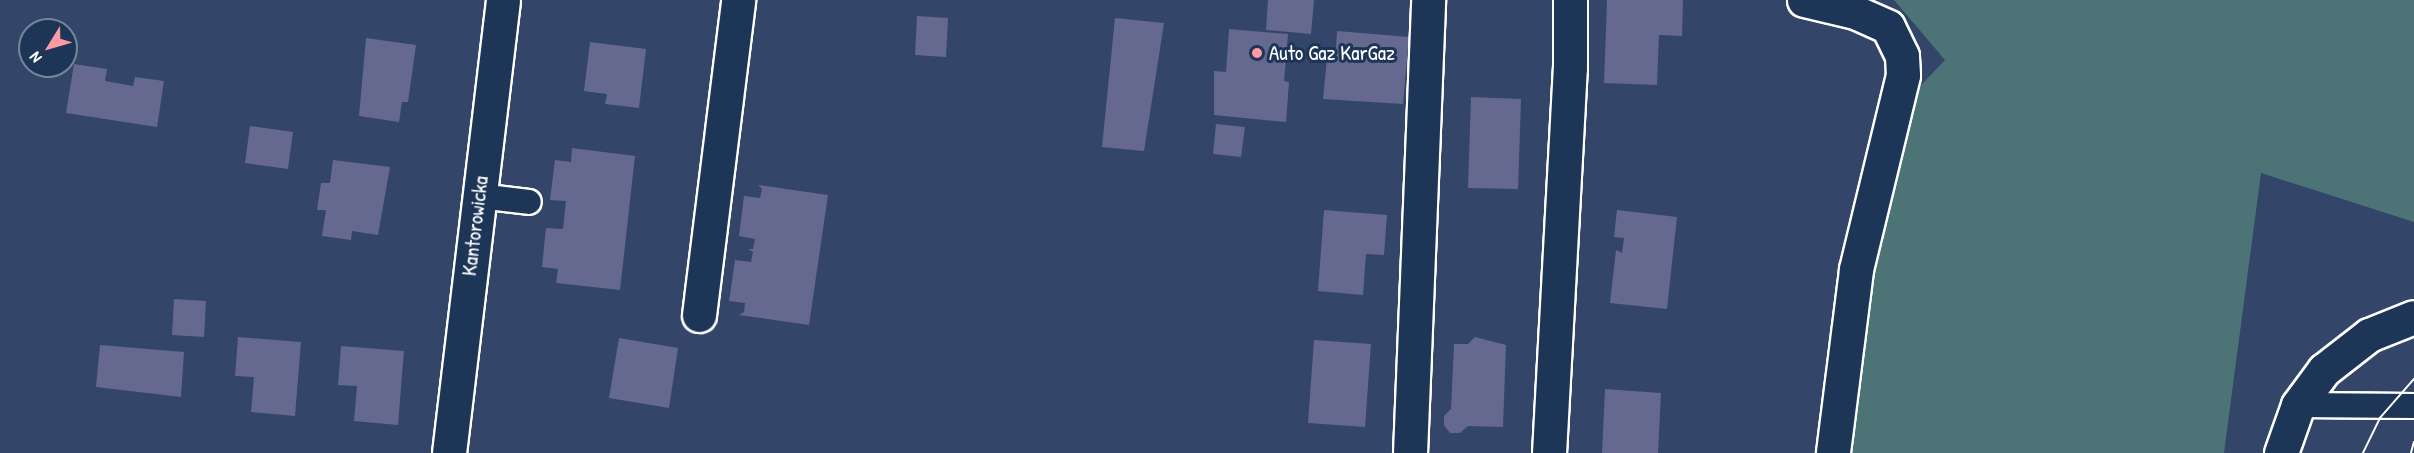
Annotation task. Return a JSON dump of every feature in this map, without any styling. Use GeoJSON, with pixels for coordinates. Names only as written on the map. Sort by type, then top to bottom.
{"type":"FeatureCollection","features":[{"type":"Feature","properties":{"kind":"street","name":"Kantorowicka"},"geometry":{"type":"LineString","coordinates":[[449,453],[503,0]]}},
{"type":"Feature","properties":{"kind":"street"},"geometry":{"type":"LineString","coordinates":[[699,315],[738,0]]}},
{"type":"Feature","properties":{"kind":"street"},"geometry":{"type":"LineString","coordinates":[[1410,453],[1428,0]]}},
{"type":"Feature","properties":{"kind":"street"},"geometry":{"type":"LineString","coordinates":[[1549,453],[1570,68],[1570,0]]}},
{"type":"Feature","properties":{"kind":"street"},"geometry":{"type":"LineString","coordinates":[[1804,0],[1855,12],[1888,27],[1902,56],[1903,75],[1856,270],[1833,453]]}},
{"type":"Feature","properties":{"kind":"street"},"geometry":{"type":"LineString","coordinates":[[2281,453],[2298,405],[2324,370],[2348,350],[2384,328],[2414,317]]}},
{"type":"Feature","properties":{"kind":"lane"},"geometry":{"type":"LineString","coordinates":[[479,196],[529,202]]}},
{"type":"Feature","properties":{"kind":"lane"},"geometry":{"type":"LineString","coordinates":[[2298,405],[2414,406]]}},
{"type":"Feature","properties":{"kind":"green space"},"geometry":{"type":"Polygon","coordinates":[[[1894,0],[2414,0],[2414,222],[2261,173],[2224,453],[1853,453],[1860,330],[1907,100],[1945,60],[1894,0]]]}},
{"type":"Feature","properties":{"kind":"building"},"geometry":{"type":"Polygon","coordinates":[[[1268,0],[1314,0],[1311,34],[1266,30],[1268,0]]]}},
{"type":"Feature","properties":{"kind":"building"},"geometry":{"type":"Polygon","coordinates":[[[1607,0],[1683,0],[1682,36],[1659,35],[1657,85],[1604,83],[1607,0]]]}},
{"type":"Feature","properties":{"kind":"building"},"geometry":{"type":"Polygon","coordinates":[[[917,16],[948,18],[946,57],[915,55],[917,16]]]}},
{"type":"Feature","properties":{"kind":"building"},"geometry":{"type":"Polygon","coordinates":[[[1115,18],[1164,23],[1144,151],[1102,147],[1115,18]]]}},
{"type":"Feature","properties":{"kind":"building"},"geometry":{"type":"Polygon","coordinates":[[[1229,29],[1288,34],[1284,81],[1289,82],[1286,122],[1214,115],[1214,71],[1226,72],[1229,29]]]}},
{"type":"Feature","properties":{"kind":"building"},"geometry":{"type":"Polygon","coordinates":[[[1337,31],[1409,37],[1403,104],[1323,99],[1328,48],[1336,48],[1337,31]]]}},
{"type":"Feature","properties":{"kind":"building"},"geometry":{"type":"Polygon","coordinates":[[[366,38],[416,45],[408,102],[402,102],[399,122],[359,116],[366,38]]]}},
{"type":"Feature","properties":{"kind":"building"},"geometry":{"type":"Polygon","coordinates":[[[590,42],[646,49],[639,108],[605,104],[607,94],[584,91],[590,42]]]}},
{"type":"Feature","properties":{"kind":"building"},"geometry":{"type":"Polygon","coordinates":[[[78,65],[107,69],[105,81],[133,86],[135,77],[164,81],[157,127],[66,113],[72,78],[78,78],[78,65]]]}},
{"type":"Feature","properties":{"kind":"building"},"geometry":{"type":"Polygon","coordinates":[[[1471,97],[1521,99],[1518,189],[1468,188],[1471,97]]]}},
{"type":"Feature","properties":{"kind":"building"},"geometry":{"type":"Polygon","coordinates":[[[1216,124],[1245,127],[1241,157],[1213,154],[1216,124]]]}},
{"type":"Feature","properties":{"kind":"building"},"geometry":{"type":"Polygon","coordinates":[[[250,126],[293,132],[288,169],[245,163],[250,126]]]}},
{"type":"Feature","properties":{"kind":"building"},"geometry":{"type":"Polygon","coordinates":[[[572,148],[635,156],[620,290],[556,283],[558,269],[542,267],[546,228],[563,229],[566,201],[550,200],[555,160],[571,162],[572,148]]]}},
{"type":"Feature","properties":{"kind":"building"},"geometry":{"type":"Polygon","coordinates":[[[333,160],[390,167],[378,235],[352,231],[351,240],[322,236],[326,210],[317,210],[321,183],[330,183],[333,160]]]}},
{"type":"Feature","properties":{"kind":"building"},"geometry":{"type":"Polygon","coordinates":[[[758,185],[828,195],[809,325],[739,315],[744,312],[745,303],[729,301],[735,260],[751,262],[753,252],[748,249],[753,249],[755,239],[739,236],[744,196],[760,198],[762,189],[758,185]]]}},
{"type":"Feature","properties":{"kind":"building"},"geometry":{"type":"Polygon","coordinates":[[[1324,210],[1387,215],[1384,255],[1366,254],[1363,295],[1318,291],[1324,210]]]}},
{"type":"Feature","properties":{"kind":"building"},"geometry":{"type":"Polygon","coordinates":[[[1617,210],[1677,217],[1667,309],[1610,303],[1616,250],[1622,253],[1624,238],[1614,237],[1617,210]]]}},
{"type":"Feature","properties":{"kind":"building"},"geometry":{"type":"Polygon","coordinates":[[[174,299],[206,301],[204,337],[172,335],[174,299]]]}},
{"type":"Feature","properties":{"kind":"building"},"geometry":{"type":"Polygon","coordinates":[[[238,337],[301,342],[295,416],[251,412],[254,377],[235,376],[238,337]]]}},
{"type":"Feature","properties":{"kind":"building"},"geometry":{"type":"Polygon","coordinates":[[[1475,337],[1506,345],[1503,427],[1468,426],[1460,433],[1450,433],[1444,425],[1444,416],[1451,409],[1454,344],[1468,344],[1475,337]]]}},
{"type":"Feature","properties":{"kind":"building"},"geometry":{"type":"Polygon","coordinates":[[[619,338],[678,348],[669,408],[609,398],[619,338]]]}},
{"type":"Feature","properties":{"kind":"building"},"geometry":{"type":"Polygon","coordinates":[[[1314,340],[1371,344],[1365,427],[1308,423],[1314,340]]]}},
{"type":"Feature","properties":{"kind":"building"},"geometry":{"type":"Polygon","coordinates":[[[100,345],[184,352],[181,397],[96,387],[100,345]]]}},
{"type":"Feature","properties":{"kind":"building"},"geometry":{"type":"Polygon","coordinates":[[[341,346],[404,351],[398,425],[354,421],[357,386],[338,385],[341,346]]]}},
{"type":"Feature","properties":{"kind":"building"},"geometry":{"type":"Polygon","coordinates":[[[1605,389],[1661,393],[1658,453],[1602,453],[1605,389]]]}},
{"type":"Feature","properties":{"kind":"tram line"},"geometry":{"type":"LineString","coordinates":[[2363,453],[2380,418],[2414,379]]}},
{"type":"Feature","properties":{"kind":"tram line"},"geometry":{"type":"LineString","coordinates":[[2411,453],[2414,442]]}},
{"type":"Feature","properties":{"kind":"place","name":"Auto Gaz KarGaz"},"geometry":{"type":"Point","coordinates":[1257,53]}}]}
